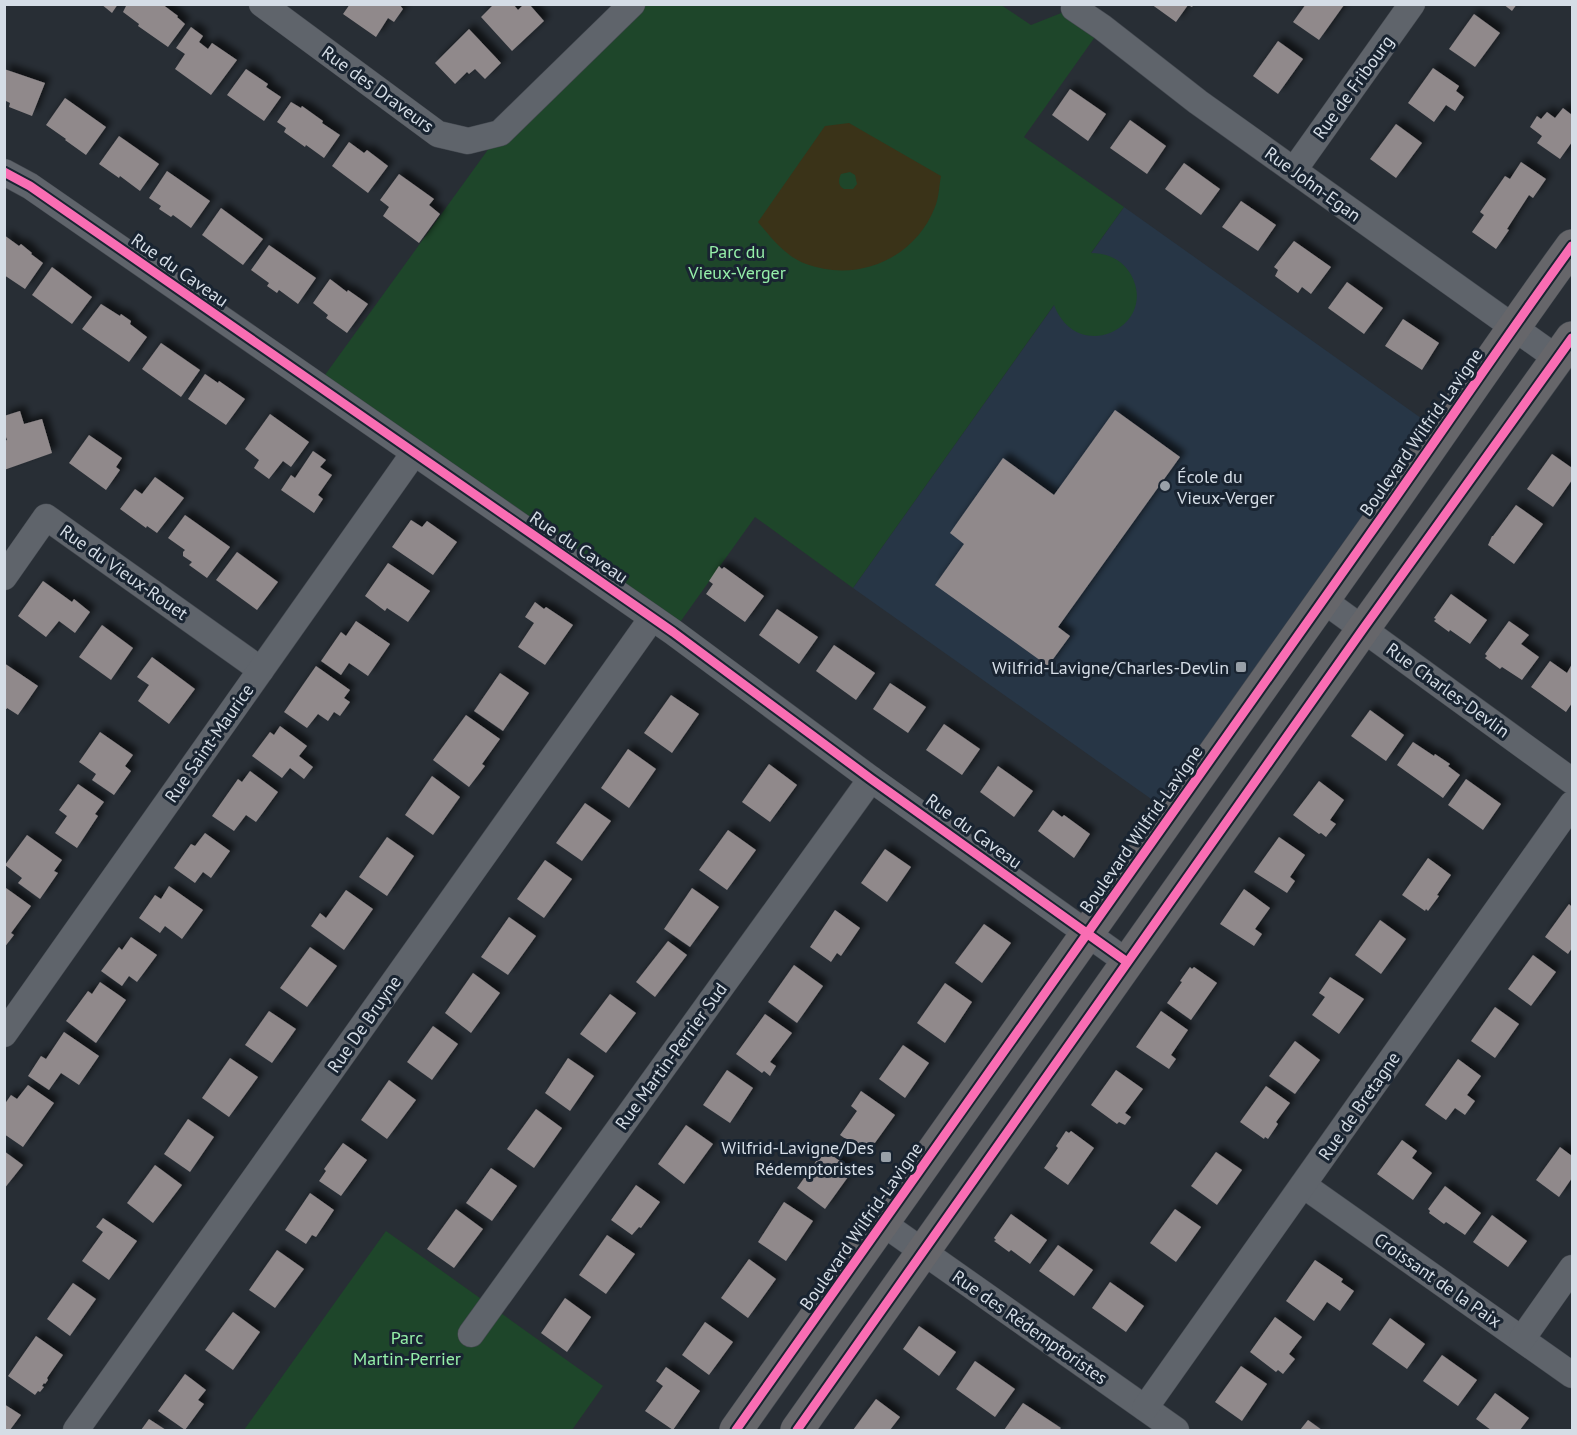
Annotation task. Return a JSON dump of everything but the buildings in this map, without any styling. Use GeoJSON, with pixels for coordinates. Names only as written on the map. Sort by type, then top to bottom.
{"type":"FeatureCollection","features":[{"type":"Feature","properties":{"kind":"main road","name":"Boulevard Wilfrid-Lavigne"},"geometry":{"type":"LineString","coordinates":[[736,1431],[1572,246]]}},
{"type":"Feature","properties":{"kind":"main road"},"geometry":{"type":"LineString","coordinates":[[797,1431],[1363,629],[1565,349]]}},
{"type":"Feature","properties":{"kind":"street","name":"Rue des Draveurs"},"geometry":{"type":"LineString","coordinates":[[274,8],[438,134],[468,141],[500,133],[632,4]]}},
{"type":"Feature","properties":{"kind":"street","name":"Rue John-Egan"},"geometry":{"type":"LineString","coordinates":[[1076,4],[1074,8],[1198,102],[1513,328],[1565,349]]}},
{"type":"Feature","properties":{"kind":"street","name":"Rue de Fribourg"},"geometry":{"type":"LineString","coordinates":[[1294,170],[1412,4]]}},
{"type":"Feature","properties":{"kind":"street","name":"Rue du Caveau"},"geometry":{"type":"LineString","coordinates":[[4,172],[30,186],[652,618],[871,779],[1127,962]]}},
{"type":"Feature","properties":{"kind":"street","name":"Rue Saint-Maurice"},"geometry":{"type":"LineString","coordinates":[[4,1034],[414,453]]}},
{"type":"Feature","properties":{"kind":"street","name":"Rue du Vieux-Rouet"},"geometry":{"type":"LineString","coordinates":[[4,577],[46,517],[261,670]]}},
{"type":"Feature","properties":{"kind":"street","name":"Rue Charles-Devlin"},"geometry":{"type":"LineString","coordinates":[[1323,600],[1572,780]]}},
{"type":"Feature","properties":{"kind":"street","name":"Rue De Bruyne"},"geometry":{"type":"LineString","coordinates":[[76,1431],[652,618]]}},
{"type":"Feature","properties":{"kind":"street","name":"Rue Martin-Perrier Sud"},"geometry":{"type":"LineString","coordinates":[[471,1334],[871,779]]}},
{"type":"Feature","properties":{"kind":"street","name":"Rue de Bretagne"},"geometry":{"type":"LineString","coordinates":[[1145,1408],[1572,804]]}},
{"type":"Feature","properties":{"kind":"street","name":"Croissant de la Paix"},"geometry":{"type":"LineString","coordinates":[[1303,1185],[1572,1375]]}},
{"type":"Feature","properties":{"kind":"street","name":"Rue des Rédemptoristes"},"geometry":{"type":"LineString","coordinates":[[884,1224],[1176,1431]]}},
{"type":"Feature","properties":{"kind":"street"},"geometry":{"type":"LineString","coordinates":[[1522,1339],[1572,1268]]}},
{"type":"Feature","properties":{"kind":"shaded area","name":"École du Vieux-Verger"},"geometry":{"type":"Polygon","coordinates":[[[1124,207],[1442,433],[1171,813],[853,588],[1124,207]]]}},
{"type":"Feature","properties":{"kind":"green space","name":"Parc du Vieux-Verger"},"geometry":{"type":"Polygon","coordinates":[[[632,5],[1001,5],[1031,25],[1074,8],[1102,27],[1024,137],[1124,207],[1091,253],[1103,254],[1122,264],[1130,273],[1137,292],[1135,309],[1126,322],[1113,332],[1097,336],[1080,333],[1065,324],[1054,305],[853,588],[755,517],[673,632],[317,386],[500,133],[632,5]]]}},
{"type":"Feature","properties":{"kind":"green space","name":"Parc Martin-Perrier"},"geometry":{"type":"Polygon","coordinates":[[[386,1231],[603,1386],[572,1430],[244,1430],[386,1231]]]}},
{"type":"Feature","properties":{"kind":"sand"},"geometry":{"type":"Polygon","coordinates":[[[849,123],[941,176],[936,203],[926,225],[914,241],[899,253],[882,262],[864,268],[845,270],[825,269],[806,264],[785,252],[758,222],[825,126],[849,123]],[[850,172],[841,174],[840,185],[844,189],[853,189],[857,184],[855,175],[850,172]]]}},
{"type":"Feature","properties":{"kind":"cycle path"},"geometry":{"type":"LineString","coordinates":[[4,172],[30,186],[673,632],[871,779],[1127,962]]}},
{"type":"Feature","properties":{"kind":"cycle path"},"geometry":{"type":"LineString","coordinates":[[736,1430],[1572,246]]}},
{"type":"Feature","properties":{"kind":"cycle path"},"geometry":{"type":"LineString","coordinates":[[797,1430],[1363,629],[1572,338]]}},
{"type":"Feature","properties":{"kind":"place","name":"École du Vieux-Verger"},"geometry":{"type":"Point","coordinates":[1165,486]}},
{"type":"Feature","properties":{"kind":"place","name":"Wilfrid-Lavigne/Charles-Devlin"},"geometry":{"type":"Point","coordinates":[1241,667]}},
{"type":"Feature","properties":{"kind":"place","name":"Wilfrid-Lavigne/Des Rédemptoristes"},"geometry":{"type":"Point","coordinates":[886,1157]}}]}
